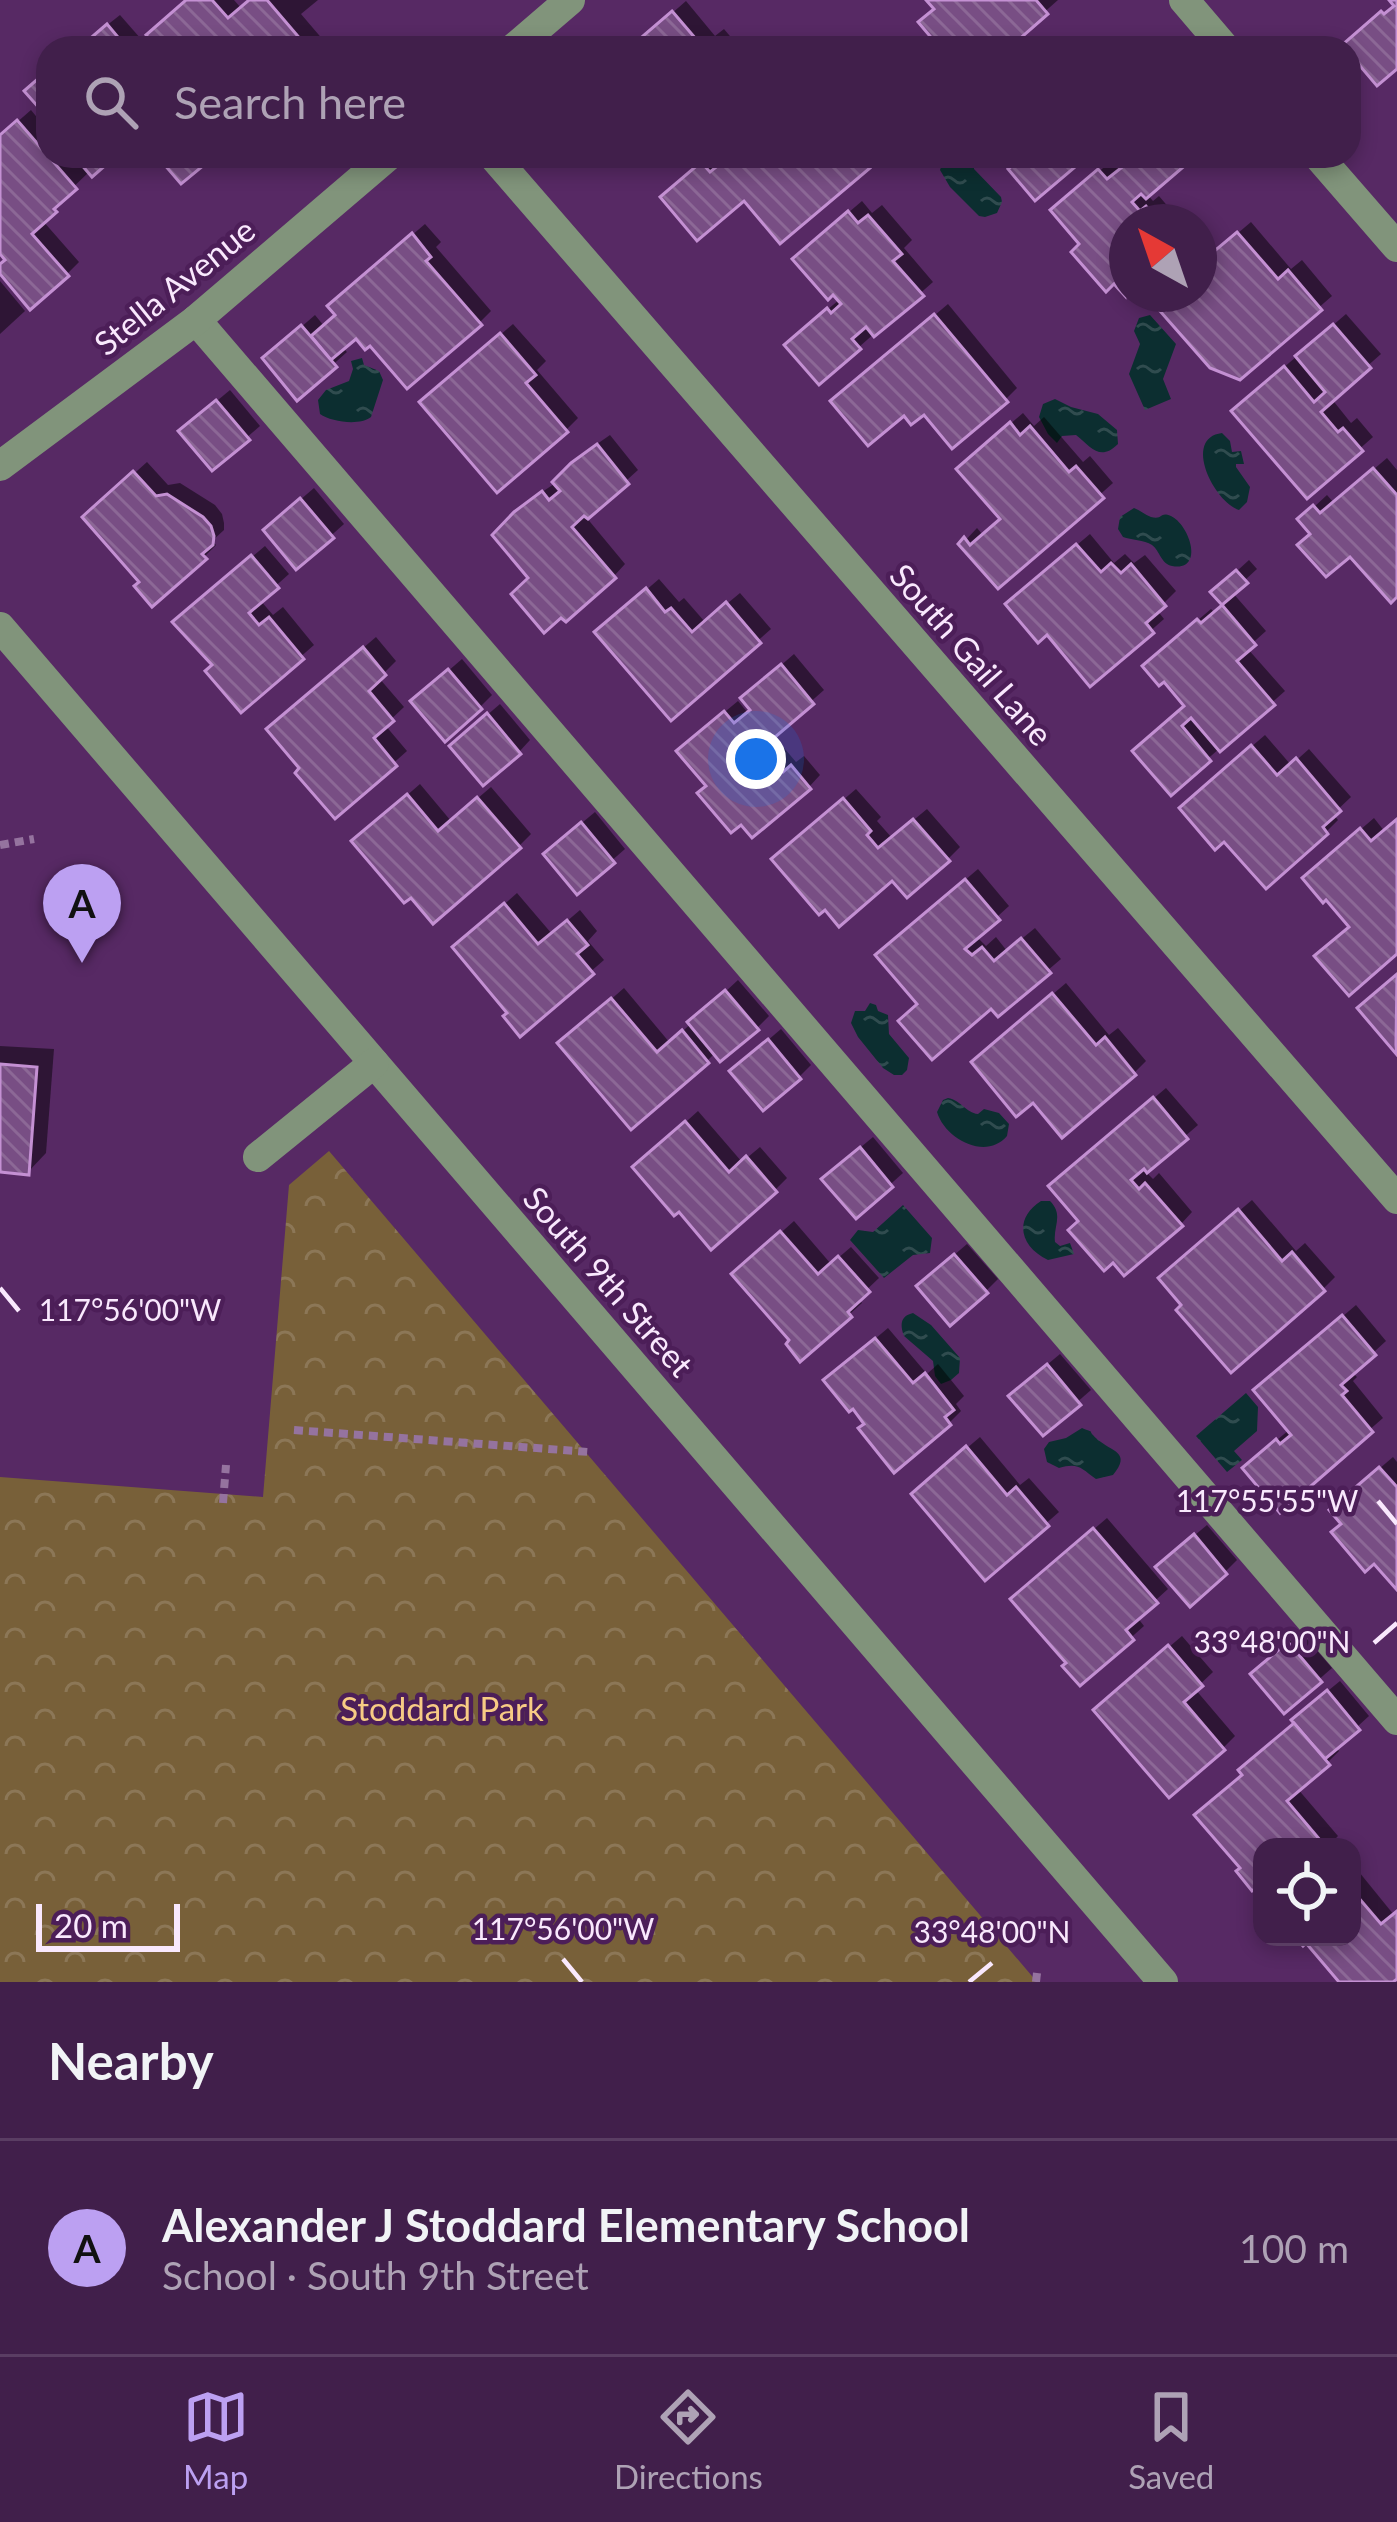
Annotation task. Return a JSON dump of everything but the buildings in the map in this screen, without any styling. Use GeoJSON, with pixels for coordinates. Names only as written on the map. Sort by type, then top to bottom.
{"type":"FeatureCollection","features":[{"type":"Feature","properties":{"kind":"street"},"geometry":{"type":"LineString","coordinates":[[528,36],[570,0]]}},
{"type":"Feature","properties":{"kind":"street"},"geometry":{"type":"LineString","coordinates":[[1184,0],[1215,36]]}},
{"type":"Feature","properties":{"kind":"street","name":"Stella Avenue"},"geometry":{"type":"LineString","coordinates":[[0,466],[196,320],[374,168]]}},
{"type":"Feature","properties":{"kind":"street","name":"South Gail Lane"},"geometry":{"type":"LineString","coordinates":[[503,168],[1397,1199]]}},
{"type":"Feature","properties":{"kind":"street"},"geometry":{"type":"LineString","coordinates":[[1328,168],[1397,247]]}},
{"type":"Feature","properties":{"kind":"street"},"geometry":{"type":"LineString","coordinates":[[196,320],[1397,1720]]}},
{"type":"Feature","properties":{"kind":"street","name":"South 9th Street"},"geometry":{"type":"LineString","coordinates":[[0,627],[1163,1982]]}},
{"type":"Feature","properties":{"kind":"street"},"geometry":{"type":"LineString","coordinates":[[258,1157],[374,1063]]}},
{"type":"Feature","properties":{"kind":"path"},"geometry":{"type":"LineString","coordinates":[[0,845],[34,839]]}},
{"type":"Feature","properties":{"kind":"path"},"geometry":{"type":"LineString","coordinates":[[295,1430],[590,1452]]}},
{"type":"Feature","properties":{"kind":"path"},"geometry":{"type":"LineString","coordinates":[[223,1502],[226,1465]]}},
{"type":"Feature","properties":{"kind":"green space","name":"Stoddard Park"},"geometry":{"type":"Polygon","coordinates":[[[329,1151],[1037,1982],[0,1982],[0,1477],[263,1497],[289,1185],[329,1151]]]}},
{"type":"Feature","properties":{"kind":"water"},"geometry":{"type":"Polygon","coordinates":[[[974,168],[1001,197],[997,213],[979,216],[940,170],[974,168]]]}},
{"type":"Feature","properties":{"kind":"water"},"geometry":{"type":"Polygon","coordinates":[[[1150,315],[1176,344],[1163,379],[1171,399],[1145,410],[1129,374],[1140,344],[1134,331],[1139,318],[1150,315]]]}},
{"type":"Feature","properties":{"kind":"water"},"geometry":{"type":"Polygon","coordinates":[[[362,358],[383,380],[371,417],[346,422],[320,414],[318,400],[326,390],[349,381],[351,361],[362,358]]]}},
{"type":"Feature","properties":{"kind":"water"},"geometry":{"type":"Polygon","coordinates":[[[1055,399],[1098,414],[1117,430],[1118,444],[1101,452],[1076,435],[1062,436],[1057,443],[1039,417],[1043,404],[1055,399]]]}},
{"type":"Feature","properties":{"kind":"water"},"geometry":{"type":"Polygon","coordinates":[[[1222,433],[1232,452],[1241,451],[1244,464],[1236,467],[1250,487],[1247,502],[1239,510],[1220,495],[1203,457],[1210,437],[1222,433]]]}},
{"type":"Feature","properties":{"kind":"water"},"geometry":{"type":"Polygon","coordinates":[[[1134,508],[1151,517],[1167,515],[1178,521],[1191,547],[1188,562],[1168,565],[1152,545],[1123,537],[1118,529],[1120,517],[1134,508]]]}},
{"type":"Feature","properties":{"kind":"water"},"geometry":{"type":"Polygon","coordinates":[[[870,1003],[888,1015],[889,1034],[909,1058],[902,1075],[883,1068],[851,1023],[855,1011],[865,1011],[870,1003]]]}},
{"type":"Feature","properties":{"kind":"water"},"geometry":{"type":"Polygon","coordinates":[[[948,1098],[974,1113],[984,1109],[999,1113],[1009,1124],[1007,1136],[988,1147],[957,1138],[937,1112],[948,1098]]]}},
{"type":"Feature","properties":{"kind":"water"},"geometry":{"type":"Polygon","coordinates":[[[1041,1201],[1050,1201],[1056,1211],[1055,1242],[1060,1246],[1070,1243],[1074,1254],[1048,1260],[1026,1240],[1026,1216],[1041,1201]]]}},
{"type":"Feature","properties":{"kind":"water"},"geometry":{"type":"Polygon","coordinates":[[[903,1205],[932,1238],[930,1253],[913,1255],[884,1278],[850,1240],[858,1230],[873,1232],[903,1205]]]}},
{"type":"Feature","properties":{"kind":"water"},"geometry":{"type":"Polygon","coordinates":[[[913,1313],[931,1325],[960,1358],[959,1373],[951,1380],[941,1384],[933,1361],[904,1336],[902,1321],[913,1313]]]}},
{"type":"Feature","properties":{"kind":"water"},"geometry":{"type":"Polygon","coordinates":[[[1246,1393],[1258,1407],[1257,1431],[1234,1451],[1242,1460],[1227,1472],[1196,1436],[1246,1393]]]}},
{"type":"Feature","properties":{"kind":"water"},"geometry":{"type":"Polygon","coordinates":[[[1082,1428],[1120,1457],[1113,1475],[1096,1479],[1079,1467],[1059,1468],[1047,1462],[1044,1449],[1049,1442],[1082,1428]]]}},
{"type":"Feature","properties":{"kind":"place","name":"Alexander J Stoddard Elementary School"},"geometry":{"type":"Point","coordinates":[82,963]}}]}
